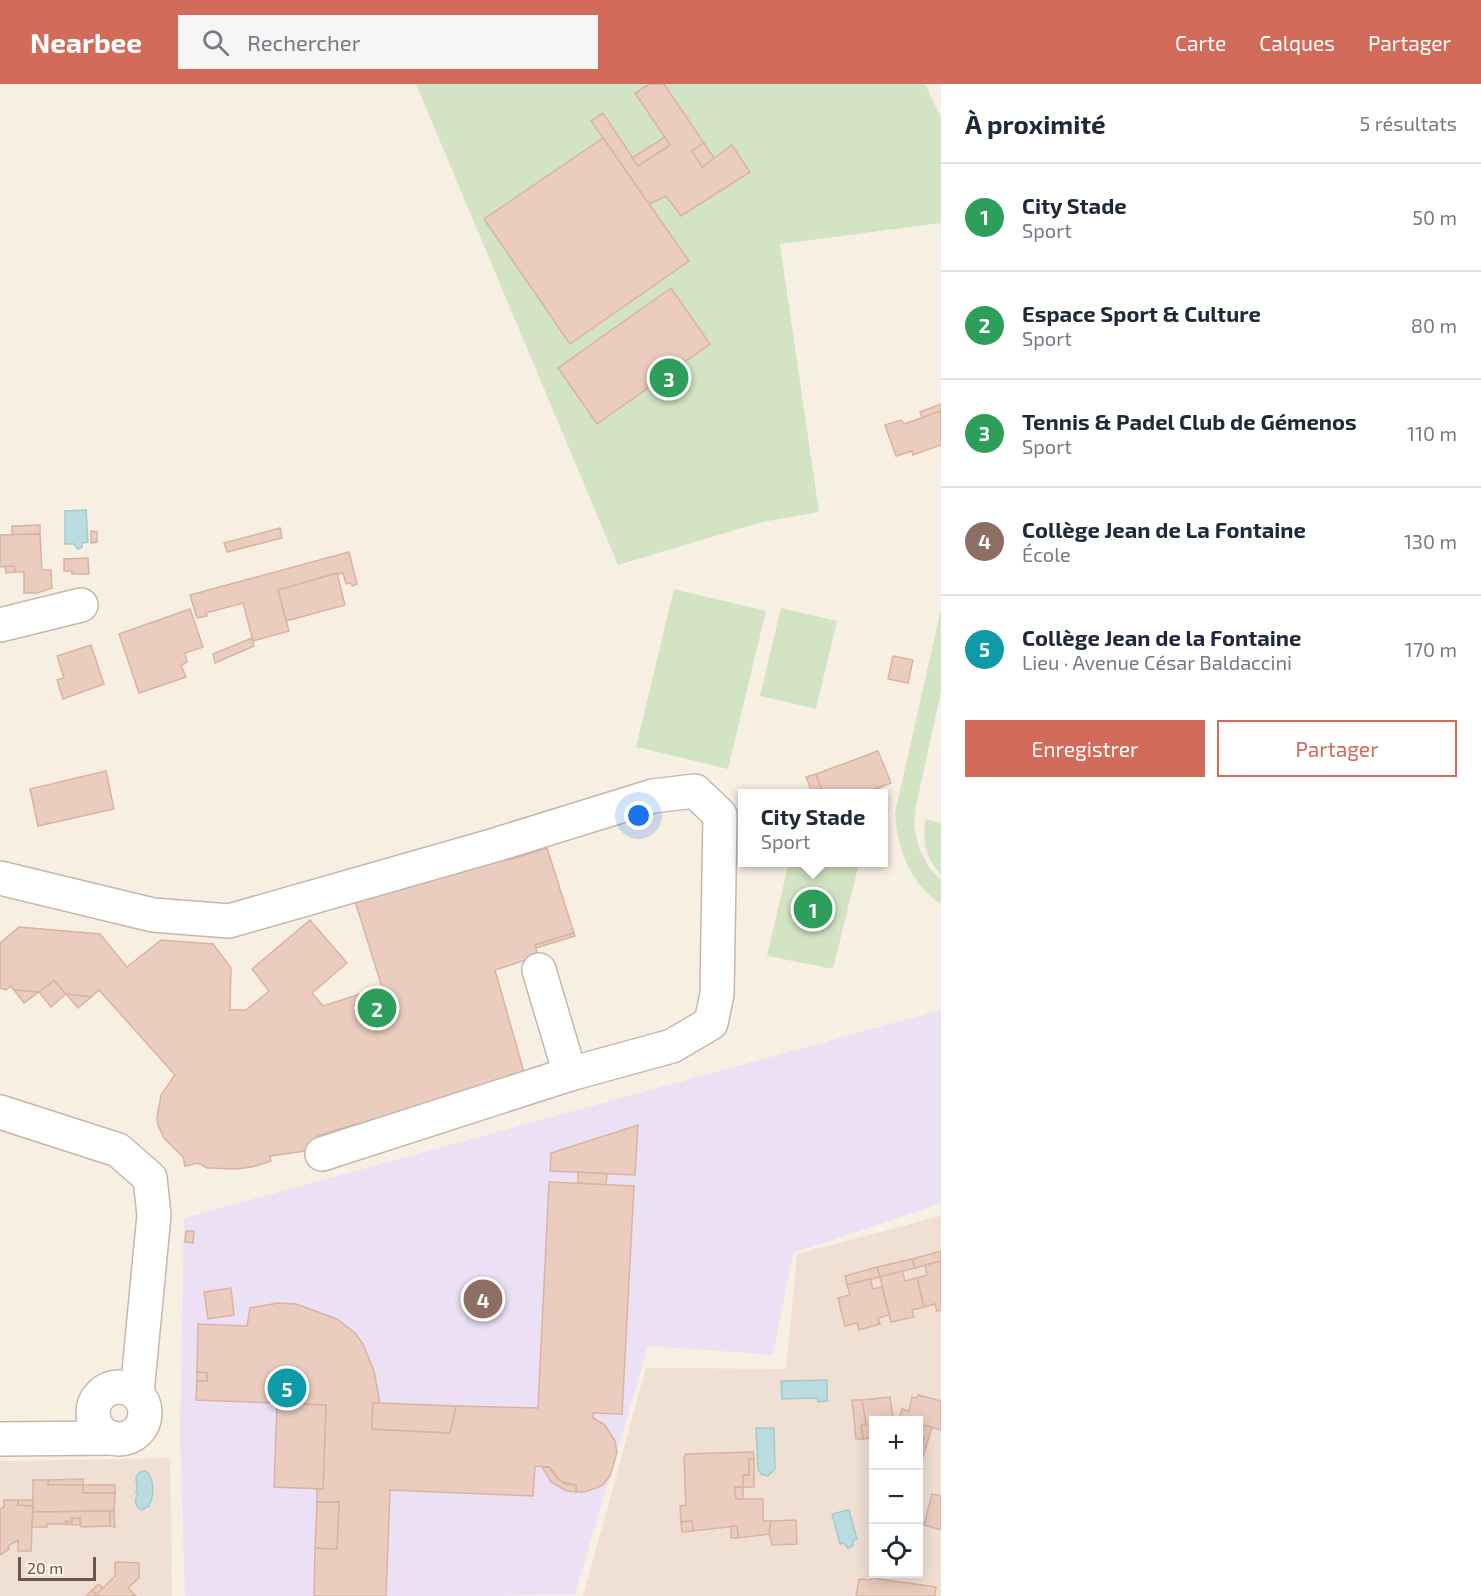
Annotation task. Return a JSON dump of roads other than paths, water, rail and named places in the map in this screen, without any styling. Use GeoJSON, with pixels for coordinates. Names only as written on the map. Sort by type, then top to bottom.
{"type":"FeatureCollection","features":[{"type":"Feature","properties":{"kind":"street"},"geometry":{"type":"LineString","coordinates":[[0,625],[81,604]]}},
{"type":"Feature","properties":{"kind":"street"},"geometry":{"type":"LineString","coordinates":[[0,878],[153,915],[229,921],[495,845],[652,796],[695,791],[720,815],[717,994],[711,1023],[672,1046],[570,1074],[322,1154]]}},
{"type":"Feature","properties":{"kind":"street"},"geometry":{"type":"LineString","coordinates":[[539,970],[570,1074]]}},
{"type":"Feature","properties":{"kind":"street"},"geometry":{"type":"LineString","coordinates":[[0,1112],[118,1150],[150,1178],[154,1215],[136,1393],[122,1387],[113,1387],[105,1391],[95,1402],[93,1412],[94,1422],[104,1434],[112,1438],[0,1439]]}},
{"type":"Feature","properties":{"kind":"water"},"geometry":{"type":"Polygon","coordinates":[[[86,510],[88,542],[82,543],[82,547],[78,549],[74,544],[65,544],[65,511],[86,510]]]}},
{"type":"Feature","properties":{"kind":"water"},"geometry":{"type":"Polygon","coordinates":[[[827,1380],[827,1401],[818,1402],[817,1398],[782,1399],[781,1381],[827,1380]]]}},
{"type":"Feature","properties":{"kind":"water"},"geometry":{"type":"Polygon","coordinates":[[[756,1428],[774,1428],[775,1469],[768,1476],[761,1474],[758,1469],[756,1428]]]}},
{"type":"Feature","properties":{"kind":"water"},"geometry":{"type":"Polygon","coordinates":[[[146,1471],[151,1478],[153,1493],[149,1506],[142,1510],[136,1503],[138,1494],[136,1477],[140,1472],[146,1471]]]}},
{"type":"Feature","properties":{"kind":"water"},"geometry":{"type":"Polygon","coordinates":[[[849,1510],[857,1539],[853,1540],[853,1546],[848,1548],[844,1543],[840,1544],[832,1514],[849,1510]]]}},
{"type":"Feature","properties":{"kind":"place","name":"Tennis & Padel Club de Gémenos"},"geometry":{"type":"Point","coordinates":[669,378]}},
{"type":"Feature","properties":{"kind":"place","name":"City Stade"},"geometry":{"type":"Point","coordinates":[813,909]}},
{"type":"Feature","properties":{"kind":"place","name":"Espace Sport & Culture"},"geometry":{"type":"Point","coordinates":[377,1008]}},
{"type":"Feature","properties":{"kind":"place","name":"Collège Jean de La Fontaine"},"geometry":{"type":"Point","coordinates":[483,1299]}},
{"type":"Feature","properties":{"kind":"place","name":"Collège Jean de la Fontaine"},"geometry":{"type":"Point","coordinates":[287,1388]}}]}
